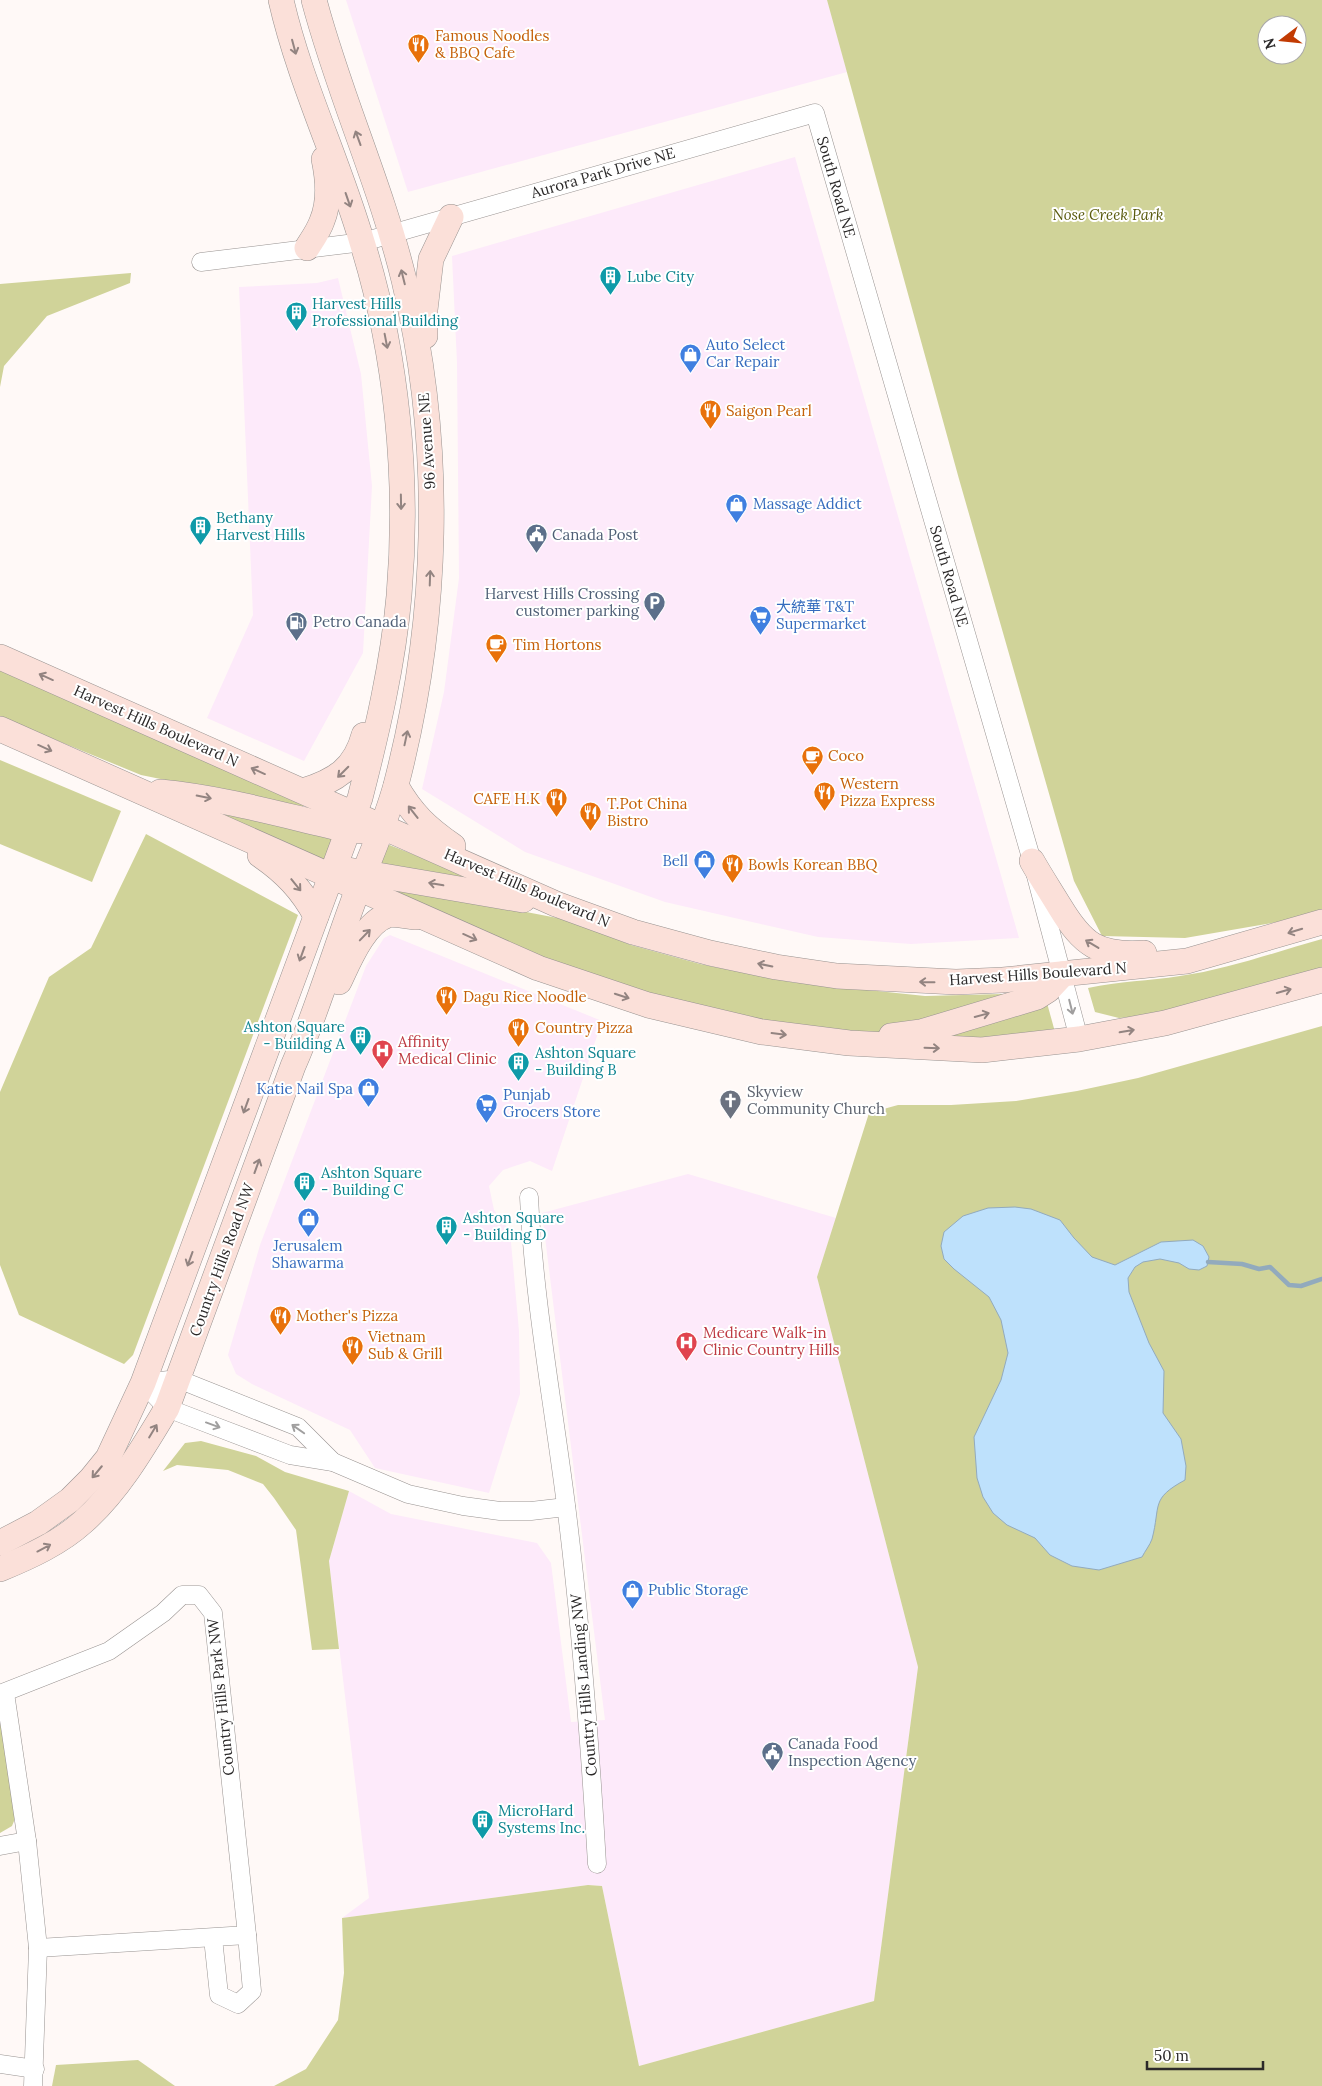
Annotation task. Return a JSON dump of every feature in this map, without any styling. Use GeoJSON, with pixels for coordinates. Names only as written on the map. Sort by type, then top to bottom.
{"type":"FeatureCollection","features":[{"type":"Feature","properties":{"kind":"main road","name":"96 Avenue NE"},"geometry":{"type":"LineString","coordinates":[[282,0],[295,54],[363,242],[386,344],[394,395],[401,473],[398,596],[388,664],[372,750],[351,822],[331,875]]}},
{"type":"Feature","properties":{"kind":"main road","name":"96 Avenue NE"},"geometry":{"type":"LineString","coordinates":[[314,0],[329,54],[391,234],[404,279],[426,406],[430,458],[432,526],[428,603],[418,680],[396,786],[361,880]]}},
{"type":"Feature","properties":{"kind":"main road"},"geometry":{"type":"LineString","coordinates":[[307,248],[322,221],[326,204],[327,173],[309,90]]}},
{"type":"Feature","properties":{"kind":"main road"},"geometry":{"type":"LineString","coordinates":[[426,406],[425,310],[431,259],[451,217]]}},
{"type":"Feature","properties":{"kind":"main road","name":"Harvest Hills Boulevard N"},"geometry":{"type":"LineString","coordinates":[[0,657],[303,791],[351,822]]}},
{"type":"Feature","properties":{"kind":"main road"},"geometry":{"type":"LineString","coordinates":[[303,791],[334,780],[350,764],[361,748],[377,685],[388,664]]}},
{"type":"Feature","properties":{"kind":"main road"},"geometry":{"type":"LineString","coordinates":[[0,729],[331,875],[345,870],[426,918],[538,968],[648,1005],[762,1032],[849,1043],[982,1050],[1079,1039],[1165,1024],[1322,980]]}},
{"type":"Feature","properties":{"kind":"main road"},"geometry":{"type":"LineString","coordinates":[[396,786],[410,809],[434,833],[508,882]]}},
{"type":"Feature","properties":{"kind":"main road"},"geometry":{"type":"LineString","coordinates":[[138,790],[190,795],[351,822],[366,831],[382,826]]}},
{"type":"Feature","properties":{"kind":"main road"},"geometry":{"type":"LineString","coordinates":[[215,824],[289,876],[316,916]]}},
{"type":"Feature","properties":{"kind":"main road","name":"Harvest Hills Boulevard N"},"geometry":{"type":"LineString","coordinates":[[382,826],[570,910],[634,932],[710,953],[776,967],[837,976],[956,982],[1062,974],[1187,961],[1322,922]]}},
{"type":"Feature","properties":{"kind":"main road"},"geometry":{"type":"LineString","coordinates":[[1032,861],[1075,932],[1093,946],[1107,951],[1122,955],[1236,940],[1260,941]]}},
{"type":"Feature","properties":{"kind":"main road","name":"Country Hills Road NW"},"geometry":{"type":"LineString","coordinates":[[0,1543],[38,1523],[70,1500],[108,1458],[143,1383],[331,875]]}},
{"type":"Feature","properties":{"kind":"main road"},"geometry":{"type":"LineString","coordinates":[[361,880],[570,910]]}},
{"type":"Feature","properties":{"kind":"main road","name":"Country Hills Road NW"},"geometry":{"type":"LineString","coordinates":[[0,1568],[49,1546],[83,1522],[113,1489],[140,1453],[167,1408],[293,1066],[306,1037],[361,880]]}},
{"type":"Feature","properties":{"kind":"main road"},"geometry":{"type":"LineString","coordinates":[[306,1037],[321,1020],[359,941],[370,930],[389,915],[426,918]]}},
{"type":"Feature","properties":{"kind":"main road"},"geometry":{"type":"LineString","coordinates":[[849,1043],[921,1032],[1038,997],[1048,990],[1062,974]]}},
{"type":"Feature","properties":{"kind":"street","name":"Aurora Park Drive NE"},"geometry":{"type":"LineString","coordinates":[[202,262],[363,242],[815,113]]}},
{"type":"Feature","properties":{"kind":"street","name":"South Road NE"},"geometry":{"type":"LineString","coordinates":[[815,113],[1032,861],[1079,1039]]}},
{"type":"Feature","properties":{"kind":"street","name":"Country Hills Landing NW"},"geometry":{"type":"LineString","coordinates":[[529,1197],[534,1269],[566,1507],[592,1762],[597,1864]]}},
{"type":"Feature","properties":{"kind":"street"},"geometry":{"type":"LineString","coordinates":[[143,1383],[178,1378],[298,1427],[333,1462]]}},
{"type":"Feature","properties":{"kind":"street"},"geometry":{"type":"LineString","coordinates":[[143,1383],[167,1408],[290,1455],[333,1462],[408,1494],[500,1512],[530,1512],[566,1507]]}},
{"type":"Feature","properties":{"kind":"street","name":"Country Hills Park NW"},"geometry":{"type":"LineString","coordinates":[[33,2080],[38,1948],[27,1841],[3,1694],[109,1651],[163,1613],[182,1595],[199,1595],[213,1613],[252,1991],[238,2004],[219,1995],[213,1938]]}},
{"type":"Feature","properties":{"kind":"street"},"geometry":{"type":"LineString","coordinates":[[0,1846],[27,1841]]}},
{"type":"Feature","properties":{"kind":"street"},"geometry":{"type":"LineString","coordinates":[[38,1948],[247,1935]]}},
{"type":"Feature","properties":{"kind":"street"},"geometry":{"type":"LineString","coordinates":[[0,2064],[33,2080]]}},
{"type":"Feature","properties":{"kind":"shaded area"},"geometry":{"type":"Polygon","coordinates":[[[346,0],[827,0],[847,72],[408,192],[346,0]]]}},
{"type":"Feature","properties":{"kind":"shaded area"},"geometry":{"type":"Polygon","coordinates":[[[795,157],[1019,938],[911,944],[818,937],[665,902],[525,852],[422,789],[444,692],[459,578],[457,363],[452,256],[795,157]]]}},
{"type":"Feature","properties":{"kind":"shaded area"},"geometry":{"type":"Polygon","coordinates":[[[338,278],[361,374],[372,486],[363,653],[304,761],[207,718],[253,615],[239,287],[317,283],[338,278]]]}},
{"type":"Feature","properties":{"kind":"shaded area"},"geometry":{"type":"Polygon","coordinates":[[[390,935],[602,1021],[552,1171],[530,1161],[503,1170],[489,1186],[494,1210],[510,1231],[519,1331],[520,1394],[489,1493],[375,1468],[350,1430],[252,1384],[236,1374],[228,1355],[260,1245],[366,966],[384,938],[390,935]]]}},
{"type":"Feature","properties":{"kind":"shaded area"},"geometry":{"type":"Polygon","coordinates":[[[688,1174],[836,1218],[817,1277],[918,1667],[874,2001],[639,2066],[602,1886],[588,1885],[342,1918],[369,1898],[329,1561],[349,1491],[391,1514],[537,1543],[551,1563],[571,1722],[605,1720],[542,1213],[688,1174]]]}},
{"type":"Feature","properties":{"kind":"green space","name":"Nose Creek Park"},"geometry":{"type":"Polygon","coordinates":[[[827,0],[1322,0],[1322,911],[1295,919],[1185,938],[1102,936],[1074,881],[959,479],[827,0]]]}},
{"type":"Feature","properties":{"kind":"green space"},"geometry":{"type":"Polygon","coordinates":[[[131,273],[130,283],[47,316],[4,366],[0,387],[0,284],[131,273]]]}},
{"type":"Feature","properties":{"kind":"green space"},"geometry":{"type":"Polygon","coordinates":[[[0,670],[303,804],[303,808],[141,775],[0,717],[0,670]]]}},
{"type":"Feature","properties":{"kind":"green space"},"geometry":{"type":"Polygon","coordinates":[[[0,760],[121,811],[92,882],[0,844],[0,760]]]}},
{"type":"Feature","properties":{"kind":"green space"},"geometry":{"type":"Polygon","coordinates":[[[215,810],[338,837],[326,864],[217,817],[215,810]]]}},
{"type":"Feature","properties":{"kind":"green space"},"geometry":{"type":"Polygon","coordinates":[[[146,834],[298,915],[133,1355],[124,1364],[19,1315],[0,1265],[0,1092],[49,977],[91,948],[146,834]]]}},
{"type":"Feature","properties":{"kind":"green space"},"geometry":{"type":"Polygon","coordinates":[[[387,844],[475,879],[378,869],[387,844]]]}},
{"type":"Feature","properties":{"kind":"green space"},"geometry":{"type":"Polygon","coordinates":[[[392,886],[573,921],[631,945],[700,964],[791,982],[925,996],[1002,994],[1004,1002],[890,1032],[858,1036],[728,1019],[551,966],[398,895],[392,886]]]}},
{"type":"Feature","properties":{"kind":"green space"},"geometry":{"type":"Polygon","coordinates":[[[1322,939],[1322,972],[1154,1015],[1119,1018],[1095,1012],[1088,988],[1198,973],[1234,965],[1322,939]]]}},
{"type":"Feature","properties":{"kind":"green space"},"geometry":{"type":"Polygon","coordinates":[[[1047,1003],[1055,1032],[1041,1037],[938,1038],[1047,1003]]]}},
{"type":"Feature","properties":{"kind":"green space"},"geometry":{"type":"Polygon","coordinates":[[[1322,1026],[1322,2086],[274,2086],[306,2069],[338,2020],[344,1973],[342,1918],[588,1885],[602,1886],[639,2066],[874,2001],[918,1667],[817,1277],[869,1113],[898,1105],[951,1105],[1016,1101],[1077,1091],[1138,1078],[1322,1026]]]}},
{"type":"Feature","properties":{"kind":"green space"},"geometry":{"type":"Polygon","coordinates":[[[201,1441],[256,1456],[285,1472],[349,1491],[329,1561],[339,1649],[312,1650],[296,1530],[263,1484],[228,1470],[177,1465],[163,1471],[185,1443],[201,1441]]]}},
{"type":"Feature","properties":{"kind":"green space"},"geometry":{"type":"Polygon","coordinates":[[[0,1718],[16,1816],[12,1826],[0,1833],[0,1718]]]}},
{"type":"Feature","properties":{"kind":"green space"},"geometry":{"type":"Polygon","coordinates":[[[138,2060],[175,2086],[52,2086],[56,2065],[138,2060]]]}},
{"type":"Feature","properties":{"kind":"water"},"geometry":{"type":"Polygon","coordinates":[[[1015,1207],[1031,1209],[1060,1220],[1092,1257],[1115,1265],[1161,1242],[1193,1240],[1203,1246],[1209,1257],[1207,1266],[1199,1270],[1189,1269],[1179,1263],[1160,1259],[1143,1262],[1135,1267],[1128,1278],[1129,1292],[1149,1343],[1164,1371],[1163,1413],[1181,1439],[1186,1466],[1185,1480],[1166,1492],[1162,1498],[1157,1510],[1152,1539],[1142,1557],[1099,1570],[1072,1566],[1050,1555],[1035,1538],[1007,1525],[993,1513],[983,1497],[977,1478],[974,1437],[1001,1380],[1008,1353],[1001,1320],[989,1297],[944,1259],[941,1246],[944,1232],[963,1216],[988,1208],[1015,1207]]]}},
{"type":"Feature","properties":{"kind":"waterway"},"geometry":{"type":"LineString","coordinates":[[1208,1262],[1242,1264],[1259,1269],[1270,1267],[1289,1285],[1301,1286],[1322,1279]]}},
{"type":"Feature","properties":{"kind":"place","name":"Famous Noodles & BBQ Cafe"},"geometry":{"type":"Point","coordinates":[419,64]}},
{"type":"Feature","properties":{"kind":"place","name":"Lube City"},"geometry":{"type":"Point","coordinates":[611,296]}},
{"type":"Feature","properties":{"kind":"place","name":"Harvest Hills Professional Building"},"geometry":{"type":"Point","coordinates":[296,332]}},
{"type":"Feature","properties":{"kind":"place","name":"Auto Select Car Repair"},"geometry":{"type":"Point","coordinates":[690,373]}},
{"type":"Feature","properties":{"kind":"place","name":"Saigon Pearl"},"geometry":{"type":"Point","coordinates":[710,430]}},
{"type":"Feature","properties":{"kind":"place","name":"Massage Addict"},"geometry":{"type":"Point","coordinates":[737,523]}},
{"type":"Feature","properties":{"kind":"place","name":"Bethany Harvest Hills"},"geometry":{"type":"Point","coordinates":[200,546]}},
{"type":"Feature","properties":{"kind":"place","name":"Canada Post"},"geometry":{"type":"Point","coordinates":[536,554]}},
{"type":"Feature","properties":{"kind":"place","name":"Harvest Hills Crossing customer parking"},"geometry":{"type":"Point","coordinates":[655,622]}},
{"type":"Feature","properties":{"kind":"place","name":"大統華 T&T Supermarket"},"geometry":{"type":"Point","coordinates":[760,635]}},
{"type":"Feature","properties":{"kind":"place","name":"Petro Canada"},"geometry":{"type":"Point","coordinates":[297,641]}},
{"type":"Feature","properties":{"kind":"place","name":"Tim Hortons"},"geometry":{"type":"Point","coordinates":[497,664]}},
{"type":"Feature","properties":{"kind":"place","name":"Coco"},"geometry":{"type":"Point","coordinates":[812,775]}},
{"type":"Feature","properties":{"kind":"place","name":"Western Pizza Express"},"geometry":{"type":"Point","coordinates":[824,812]}},
{"type":"Feature","properties":{"kind":"place","name":"CAFE H.K"},"geometry":{"type":"Point","coordinates":[556,818]}},
{"type":"Feature","properties":{"kind":"place","name":"T.Pot China Bistro"},"geometry":{"type":"Point","coordinates":[591,832]}},
{"type":"Feature","properties":{"kind":"place","name":"Bell"},"geometry":{"type":"Point","coordinates":[704,880]}},
{"type":"Feature","properties":{"kind":"place","name":"Bowls Korean BBQ"},"geometry":{"type":"Point","coordinates":[732,884]}},
{"type":"Feature","properties":{"kind":"place","name":"Dagu Rice Noodle"},"geometry":{"type":"Point","coordinates":[447,1016]}},
{"type":"Feature","properties":{"kind":"place","name":"Country Pizza"},"geometry":{"type":"Point","coordinates":[519,1047]}},
{"type":"Feature","properties":{"kind":"place","name":"Ashton Square - Building A"},"geometry":{"type":"Point","coordinates":[361,1055]}},
{"type":"Feature","properties":{"kind":"place","name":"Affinity Medical Clinic"},"geometry":{"type":"Point","coordinates":[382,1070]}},
{"type":"Feature","properties":{"kind":"place","name":"Ashton Square - Building B"},"geometry":{"type":"Point","coordinates":[519,1081]}},
{"type":"Feature","properties":{"kind":"place","name":"Katie Nail Spa"},"geometry":{"type":"Point","coordinates":[369,1108]}},
{"type":"Feature","properties":{"kind":"place","name":"Skyview Community Church"},"geometry":{"type":"Point","coordinates":[731,1120]}},
{"type":"Feature","properties":{"kind":"place","name":"Punjab Grocers Store"},"geometry":{"type":"Point","coordinates":[487,1123]}},
{"type":"Feature","properties":{"kind":"place","name":"Ashton Square - Building C"},"geometry":{"type":"Point","coordinates":[305,1201]}},
{"type":"Feature","properties":{"kind":"place","name":"Jerusalem Shawarma"},"geometry":{"type":"Point","coordinates":[308,1237]}},
{"type":"Feature","properties":{"kind":"place","name":"Ashton Square - Building D"},"geometry":{"type":"Point","coordinates":[447,1246]}},
{"type":"Feature","properties":{"kind":"place","name":"Mother's Pizza"},"geometry":{"type":"Point","coordinates":[280,1335]}},
{"type":"Feature","properties":{"kind":"place","name":"Medicare Walk-in Clinic Country Hills"},"geometry":{"type":"Point","coordinates":[687,1361]}},
{"type":"Feature","properties":{"kind":"place","name":"Vietnam Sub & Grill"},"geometry":{"type":"Point","coordinates":[352,1365]}},
{"type":"Feature","properties":{"kind":"place","name":"Public Storage"},"geometry":{"type":"Point","coordinates":[632,1609]}},
{"type":"Feature","properties":{"kind":"place","name":"Canada Food Inspection Agency"},"geometry":{"type":"Point","coordinates":[772,1772]}},
{"type":"Feature","properties":{"kind":"place","name":"MicroHard Systems Inc."},"geometry":{"type":"Point","coordinates":[482,1839]}}]}
